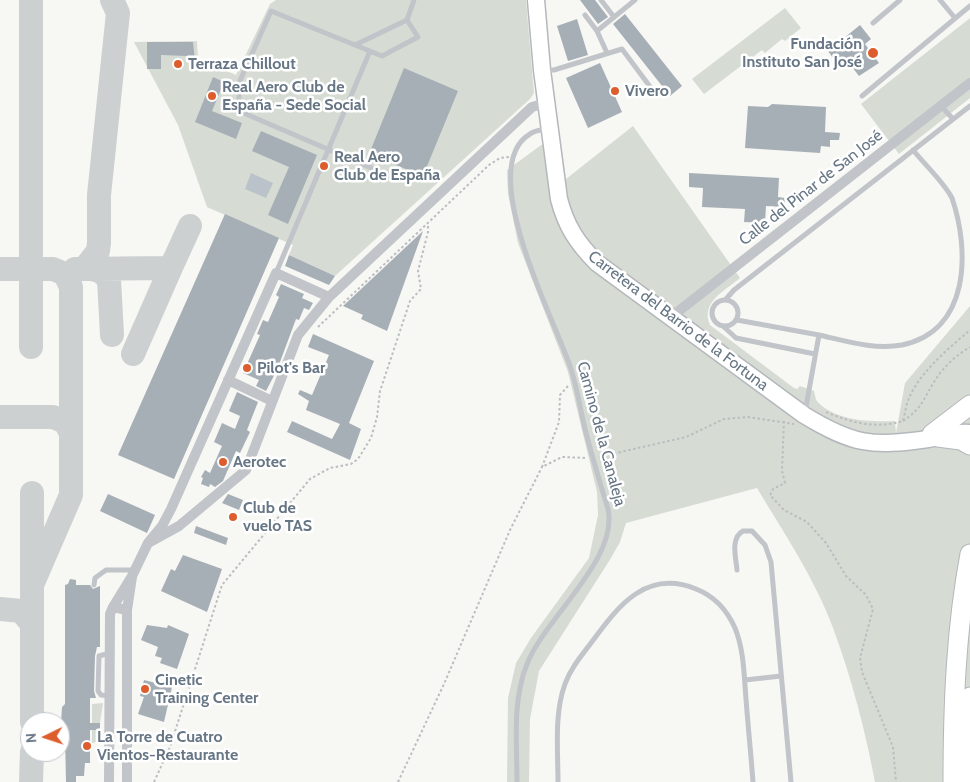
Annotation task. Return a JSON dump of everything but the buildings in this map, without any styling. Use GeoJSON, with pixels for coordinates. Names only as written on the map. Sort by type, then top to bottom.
{"type":"FeatureCollection","features":[{"type":"Feature","properties":{"kind":"highway"},"geometry":{"type":"LineString","coordinates":[[935,436],[970,405]]}},
{"type":"Feature","properties":{"kind":"highway"},"geometry":{"type":"LineString","coordinates":[[935,436],[961,440],[970,445]]}},
{"type":"Feature","properties":{"kind":"highway"},"geometry":{"type":"LineString","coordinates":[[954,782],[953,708],[957,642],[970,554]]}},
{"type":"Feature","properties":{"kind":"highway"},"geometry":{"type":"LineString","coordinates":[[968,782],[970,697]]}},
{"type":"Feature","properties":{"kind":"main road","name":"Carretera del Barrio de la Fortuna"},"geometry":{"type":"LineString","coordinates":[[536,0],[542,70],[559,199],[564,219],[574,238],[597,263],[803,414],[835,434],[865,443],[884,444],[955,433],[970,433]]}},
{"type":"Feature","properties":{"kind":"main road","name":"Carretera del Barrio de la Fortuna"},"geometry":{"type":"LineString","coordinates":[[935,436],[970,414]]}},
{"type":"Feature","properties":{"kind":"street","name":"Calle del Pinar de San José"},"geometry":{"type":"LineString","coordinates":[[671,317],[970,83]]}},
{"type":"Feature","properties":{"kind":"street"},"geometry":{"type":"LineString","coordinates":[[109,782],[110,614],[134,573],[148,544],[165,529],[187,519],[246,470],[298,335],[330,297],[532,107],[546,102]]}},
{"type":"Feature","properties":{"kind":"street"},"geometry":{"type":"LineString","coordinates":[[165,529],[171,509],[276,273],[330,297]]}},
{"type":"Feature","properties":{"kind":"street"},"geometry":{"type":"LineString","coordinates":[[228,380],[272,401]]}},
{"type":"Feature","properties":{"kind":"street"},"geometry":{"type":"LineString","coordinates":[[171,509],[187,519]]}},
{"type":"Feature","properties":{"kind":"street"},"geometry":{"type":"LineString","coordinates":[[127,782],[127,610],[134,573]]}},
{"type":"Feature","properties":{"kind":"street"},"geometry":{"type":"LineString","coordinates":[[113,607],[127,610]]}},
{"type":"Feature","properties":{"kind":"lane"},"geometry":{"type":"LineString","coordinates":[[355,45],[407,20],[414,0]]}},
{"type":"Feature","properties":{"kind":"lane"},"geometry":{"type":"LineString","coordinates":[[601,0],[614,17]]}},
{"type":"Feature","properties":{"kind":"lane"},"geometry":{"type":"LineString","coordinates":[[597,31],[635,0]]}},
{"type":"Feature","properties":{"kind":"lane"},"geometry":{"type":"LineString","coordinates":[[873,23],[900,0]]}},
{"type":"Feature","properties":{"kind":"lane"},"geometry":{"type":"LineString","coordinates":[[940,0],[954,18]]}},
{"type":"Feature","properties":{"kind":"lane"},"geometry":{"type":"LineString","coordinates":[[862,96],[969,3]]}},
{"type":"Feature","properties":{"kind":"lane"},"geometry":{"type":"LineString","coordinates":[[397,179],[246,114],[239,100],[239,83],[271,11],[382,56],[418,37],[407,20]]}},
{"type":"Feature","properties":{"kind":"lane"},"geometry":{"type":"LineString","coordinates":[[585,15],[597,31],[607,54]]}},
{"type":"Feature","properties":{"kind":"lane"},"geometry":{"type":"LineString","coordinates":[[542,70],[554,70],[622,48],[654,92]]}},
{"type":"Feature","properties":{"kind":"lane"},"geometry":{"type":"LineString","coordinates":[[276,273],[370,51]]}},
{"type":"Feature","properties":{"kind":"lane"},"geometry":{"type":"LineString","coordinates":[[941,106],[952,119]]}},
{"type":"Feature","properties":{"kind":"lane"},"geometry":{"type":"LineString","coordinates":[[815,354],[736,338],[714,319],[712,310],[717,302],[726,299],[734,290],[970,106]]}},
{"type":"Feature","properties":{"kind":"lane"},"geometry":{"type":"LineString","coordinates":[[514,156],[519,144],[530,134],[550,129]]}},
{"type":"Feature","properties":{"kind":"lane"},"geometry":{"type":"LineString","coordinates":[[737,320],[869,346],[903,345],[930,333],[952,313],[965,278],[966,252],[959,219],[951,197],[913,150]]}},
{"type":"Feature","properties":{"kind":"lane","name":"Camino de la Canaleja"},"geometry":{"type":"LineString","coordinates":[[514,156],[512,194],[522,245],[574,377],[593,459],[610,517],[608,537],[598,558],[537,644],[526,666],[518,709],[517,782]]}},
{"type":"Feature","properties":{"kind":"lane"},"geometry":{"type":"LineString","coordinates":[[723,326],[732,325],[739,315],[737,306],[726,299]]}},
{"type":"Feature","properties":{"kind":"lane"},"geometry":{"type":"LineString","coordinates":[[803,414],[819,336]]}},
{"type":"Feature","properties":{"kind":"lane"},"geometry":{"type":"LineString","coordinates":[[737,570],[735,547],[737,536],[743,531],[752,531],[760,537],[769,555],[791,782]]}},
{"type":"Feature","properties":{"kind":"lane"},"geometry":{"type":"LineString","coordinates":[[94,586],[95,578],[106,570],[134,573]]}},
{"type":"Feature","properties":{"kind":"lane"},"geometry":{"type":"LineString","coordinates":[[558,782],[560,705],[565,685],[576,664],[614,612],[634,594],[652,586],[672,584],[690,586],[710,596],[724,610],[735,628],[741,648],[745,680],[753,782]]}},
{"type":"Feature","properties":{"kind":"lane"},"geometry":{"type":"LineString","coordinates":[[745,680],[781,676]]}},
{"type":"Feature","properties":{"kind":"path"},"geometry":{"type":"LineString","coordinates":[[316,329],[489,166],[500,158],[514,156]]}},
{"type":"Feature","properties":{"kind":"path"},"geometry":{"type":"LineString","coordinates":[[154,782],[170,747],[222,586],[310,479],[330,468],[351,464],[358,459],[371,438],[384,377],[410,301],[421,289],[418,271],[428,223]]}},
{"type":"Feature","properties":{"kind":"path"},"geometry":{"type":"LineString","coordinates":[[903,421],[909,398],[924,376],[946,350],[970,330]]}},
{"type":"Feature","properties":{"kind":"path"},"geometry":{"type":"LineString","coordinates":[[542,466],[568,456],[593,459],[686,437],[724,419],[740,417],[784,421],[803,414],[866,425],[887,425],[903,421],[914,413],[926,399],[936,378],[961,352],[970,347]]}},
{"type":"Feature","properties":{"kind":"path"},"geometry":{"type":"LineString","coordinates":[[398,782],[444,684],[510,530],[542,466],[560,422],[560,395],[574,377]]}},
{"type":"Feature","properties":{"kind":"path"},"geometry":{"type":"LineString","coordinates":[[784,421],[782,471],[785,483],[773,489],[770,495],[784,510],[807,522],[826,543],[846,576],[866,595],[873,609],[860,658],[862,672],[893,747],[896,782]]}},
{"type":"Feature","properties":{"kind":"shaded area","name":"Real Aero Club de España"},"geometry":{"type":"Polygon","coordinates":[[[276,0],[526,0],[534,93],[530,99],[335,276],[289,255],[293,245],[207,207],[178,125],[134,42],[197,41],[198,59],[236,75],[270,4],[276,0]]]}},
{"type":"Feature","properties":{"kind":"shaded area"},"geometry":{"type":"Polygon","coordinates":[[[785,8],[801,28],[785,41],[782,39],[765,53],[762,50],[704,94],[692,79],[785,8]]]}},
{"type":"Feature","properties":{"kind":"shaded area"},"geometry":{"type":"Polygon","coordinates":[[[970,18],[970,98],[899,154],[861,104],[970,18]]]}},
{"type":"Feature","properties":{"kind":"shaded area"},"geometry":{"type":"Polygon","coordinates":[[[633,126],[740,278],[711,303],[708,310],[710,325],[794,388],[797,389],[800,386],[814,391],[816,400],[832,412],[852,419],[895,421],[896,433],[905,383],[970,306],[970,782],[875,782],[867,743],[846,666],[826,610],[808,574],[757,488],[626,523],[620,542],[611,558],[539,671],[530,719],[529,782],[507,782],[508,698],[516,663],[531,638],[589,558],[598,515],[597,492],[568,372],[518,243],[508,194],[507,170],[559,132],[566,179],[633,126]]]}},
{"type":"Feature","properties":{"kind":"shaded area"},"geometry":{"type":"Polygon","coordinates":[[[251,173],[273,183],[266,198],[245,189],[251,173]]]}},
{"type":"Feature","properties":{"kind":"shaded area"},"geometry":{"type":"Polygon","coordinates":[[[103,703],[100,723],[92,723],[92,704],[103,703]]]}},
{"type":"Feature","properties":{"kind":"shaded area"},"geometry":{"type":"Polygon","coordinates":[[[92,730],[100,730],[102,741],[92,743],[92,730]]]}},
{"type":"Feature","properties":{"kind":"taxiway"},"geometry":{"type":"LineString","coordinates":[[31,0],[31,347]]}},
{"type":"Feature","properties":{"kind":"taxiway"},"geometry":{"type":"LineString","coordinates":[[84,269],[98,251],[99,243],[99,195],[118,13],[112,0]]}},
{"type":"Feature","properties":{"kind":"taxiway"},"geometry":{"type":"LineString","coordinates":[[75,269],[167,268],[173,263],[190,226]]}},
{"type":"Feature","properties":{"kind":"taxiway"},"geometry":{"type":"LineString","coordinates":[[133,354],[173,263]]}},
{"type":"Feature","properties":{"kind":"taxiway"},"geometry":{"type":"LineString","coordinates":[[0,269],[53,269],[65,274],[71,287],[71,495],[32,585]]}},
{"type":"Feature","properties":{"kind":"taxiway"},"geometry":{"type":"LineString","coordinates":[[92,269],[100,271],[109,279],[112,335]]}},
{"type":"Feature","properties":{"kind":"taxiway"},"geometry":{"type":"LineString","coordinates":[[0,417],[53,417],[65,422],[71,433]]}},
{"type":"Feature","properties":{"kind":"taxiway"},"geometry":{"type":"LineString","coordinates":[[32,493],[32,712]]}},
{"type":"Feature","properties":{"kind":"taxiway"},"geometry":{"type":"LineString","coordinates":[[0,609],[21,611],[32,624]]}},
{"type":"Feature","properties":{"kind":"taxiway"},"geometry":{"type":"LineString","coordinates":[[31,782],[32,762]]}},
{"type":"Feature","properties":{"kind":"place","name":"Fundación Instituto San José"},"geometry":{"type":"Point","coordinates":[873,53]}},
{"type":"Feature","properties":{"kind":"place","name":"Terraza Chillout"},"geometry":{"type":"Point","coordinates":[178,64]}},
{"type":"Feature","properties":{"kind":"place","name":"Vivero"},"geometry":{"type":"Point","coordinates":[615,91]}},
{"type":"Feature","properties":{"kind":"place","name":"Real Aero Club de España - Sede Social"},"geometry":{"type":"Point","coordinates":[212,96]}},
{"type":"Feature","properties":{"kind":"place","name":"Real Aero Club de España"},"geometry":{"type":"Point","coordinates":[324,166]}},
{"type":"Feature","properties":{"kind":"place","name":"Pilot's Bar"},"geometry":{"type":"Point","coordinates":[247,368]}},
{"type":"Feature","properties":{"kind":"place","name":"Aerotec"},"geometry":{"type":"Point","coordinates":[223,462]}},
{"type":"Feature","properties":{"kind":"place","name":"Club de vuelo TAS"},"geometry":{"type":"Point","coordinates":[233,517]}},
{"type":"Feature","properties":{"kind":"place","name":"Cinetic Training Center"},"geometry":{"type":"Point","coordinates":[145,689]}},
{"type":"Feature","properties":{"kind":"place","name":"La Torre de Cuatro Vientos-Restaurante"},"geometry":{"type":"Point","coordinates":[87,746]}}]}
